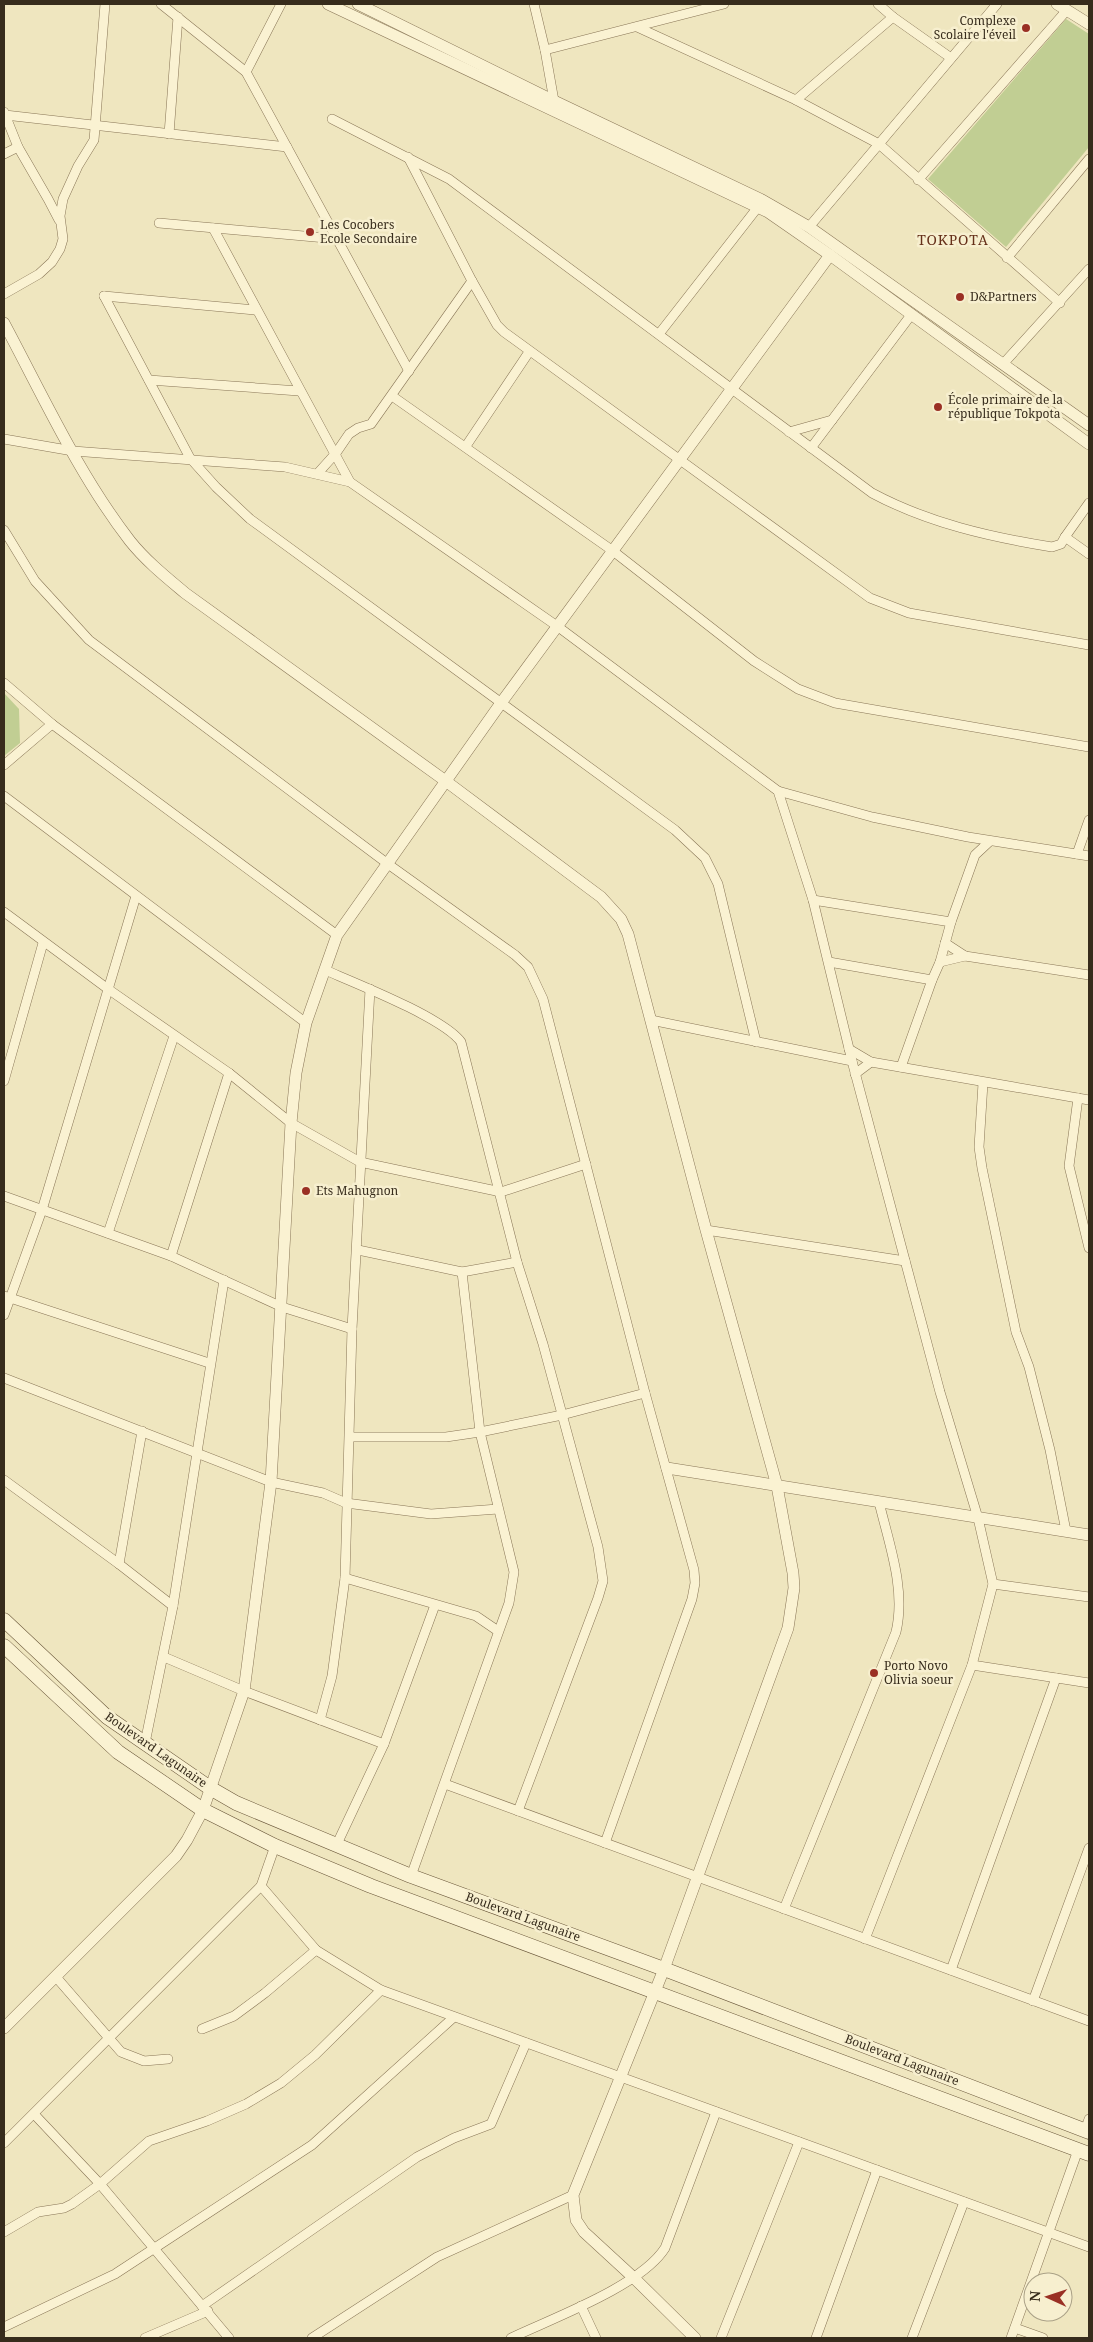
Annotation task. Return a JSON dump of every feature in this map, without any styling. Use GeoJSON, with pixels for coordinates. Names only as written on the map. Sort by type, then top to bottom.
{"type":"FeatureCollection","features":[{"type":"Feature","properties":{"kind":"main road","name":"Boulevard Lagunaire"},"geometry":{"type":"LineString","coordinates":[[4,1620],[107,1717],[210,1788],[236,1803],[411,1876],[664,1968],[1088,2127]]}},
{"type":"Feature","properties":{"kind":"main road","name":"Boulevard Lagunaire"},"geometry":{"type":"LineString","coordinates":[[4,1646],[118,1752],[203,1810],[275,1846],[370,1886],[1084,2152]]}},
{"type":"Feature","properties":{"kind":"street"},"geometry":{"type":"LineString","coordinates":[[4,294],[48,267],[64,239],[60,216],[64,199],[78,166],[94,140],[105,4]]}},
{"type":"Feature","properties":{"kind":"street"},"geometry":{"type":"LineString","coordinates":[[161,4],[246,72],[409,371]]}},
{"type":"Feature","properties":{"kind":"street"},"geometry":{"type":"LineString","coordinates":[[246,72],[281,4]]}},
{"type":"Feature","properties":{"kind":"street"},"geometry":{"type":"LineString","coordinates":[[328,4],[758,207],[830,255],[1089,444]]}},
{"type":"Feature","properties":{"kind":"street"},"geometry":{"type":"LineString","coordinates":[[358,4],[554,101],[762,200],[809,226],[1003,364],[1087,420]]}},
{"type":"Feature","properties":{"kind":"street"},"geometry":{"type":"LineString","coordinates":[[534,4],[546,50],[554,101]]}},
{"type":"Feature","properties":{"kind":"street"},"geometry":{"type":"LineString","coordinates":[[546,50],[724,4]]}},
{"type":"Feature","properties":{"kind":"street"},"geometry":{"type":"LineString","coordinates":[[878,4],[893,17],[951,58]]}},
{"type":"Feature","properties":{"kind":"street"},"geometry":{"type":"LineString","coordinates":[[809,226],[995,5]]}},
{"type":"Feature","properties":{"kind":"street"},"geometry":{"type":"LineString","coordinates":[[918,180],[1062,7],[1089,24]]}},
{"type":"Feature","properties":{"kind":"street"},"geometry":{"type":"LineString","coordinates":[[169,134],[178,17]]}},
{"type":"Feature","properties":{"kind":"street"},"geometry":{"type":"LineString","coordinates":[[796,100],[893,17]]}},
{"type":"Feature","properties":{"kind":"street"},"geometry":{"type":"LineString","coordinates":[[637,27],[796,100],[879,144],[1060,303]]}},
{"type":"Feature","properties":{"kind":"street"},"geometry":{"type":"LineString","coordinates":[[63,230],[48,199],[18,147],[4,114],[287,147]]}},
{"type":"Feature","properties":{"kind":"street"},"geometry":{"type":"LineString","coordinates":[[332,120],[449,179],[732,387],[872,493],[907,510],[1004,540],[1056,547],[1089,503]]}},
{"type":"Feature","properties":{"kind":"street"},"geometry":{"type":"LineString","coordinates":[[4,154],[18,147]]}},
{"type":"Feature","properties":{"kind":"street"},"geometry":{"type":"LineString","coordinates":[[408,157],[472,282],[497,325],[529,352],[870,598],[909,613],[1089,645]]}},
{"type":"Feature","properties":{"kind":"street"},"geometry":{"type":"LineString","coordinates":[[1007,258],[1089,159]]}},
{"type":"Feature","properties":{"kind":"street"},"geometry":{"type":"LineString","coordinates":[[659,334],[758,207]]}},
{"type":"Feature","properties":{"kind":"street"},"geometry":{"type":"LineString","coordinates":[[159,223],[337,239]]}},
{"type":"Feature","properties":{"kind":"street"},"geometry":{"type":"LineString","coordinates":[[213,228],[255,310],[299,391],[336,453],[350,482]]}},
{"type":"Feature","properties":{"kind":"street"},"geometry":{"type":"LineString","coordinates":[[4,2028],[176,1856],[203,1810],[244,1691],[271,1482],[291,1123],[296,1073],[306,1023],[337,936],[501,703],[830,255]]}},
{"type":"Feature","properties":{"kind":"street"},"geometry":{"type":"LineString","coordinates":[[1003,364],[1089,269]]}},
{"type":"Feature","properties":{"kind":"street"},"geometry":{"type":"LineString","coordinates":[[318,473],[353,430],[371,424],[472,282]]}},
{"type":"Feature","properties":{"kind":"street"},"geometry":{"type":"LineString","coordinates":[[255,310],[104,296],[190,458],[250,520],[674,830],[705,858],[723,898],[756,1042]]}},
{"type":"Feature","properties":{"kind":"street"},"geometry":{"type":"LineString","coordinates":[[811,448],[911,315]]}},
{"type":"Feature","properties":{"kind":"street"},"geometry":{"type":"LineString","coordinates":[[4,323],[73,451],[104,504],[131,542],[166,577],[185,594],[447,782],[601,897],[621,920],[628,934],[706,1230],[777,1486],[794,1588],[788,1628],[664,1968],[573,2195],[576,2220],[584,2232],[695,2338]]}},
{"type":"Feature","properties":{"kind":"street"},"geometry":{"type":"LineString","coordinates":[[466,446],[529,352]]}},
{"type":"Feature","properties":{"kind":"street"},"geometry":{"type":"LineString","coordinates":[[149,380],[299,391]]}},
{"type":"Feature","properties":{"kind":"street"},"geometry":{"type":"LineString","coordinates":[[392,396],[466,446],[612,551],[754,661],[798,689],[835,703],[1089,747]]}},
{"type":"Feature","properties":{"kind":"street"},"geometry":{"type":"LineString","coordinates":[[790,432],[832,420]]}},
{"type":"Feature","properties":{"kind":"street"},"geometry":{"type":"LineString","coordinates":[[4,439],[73,451],[190,458],[285,467],[318,473],[350,482],[557,626],[778,791],[872,817],[990,841],[1089,856]]}},
{"type":"Feature","properties":{"kind":"street"},"geometry":{"type":"LineString","coordinates":[[4,530],[35,581],[89,640],[388,864],[502,945],[528,967],[543,999],[645,1393],[694,1570],[695,1583],[692,1599],[605,1843]]}},
{"type":"Feature","properties":{"kind":"street"},"geometry":{"type":"LineString","coordinates":[[1065,537],[1089,554]]}},
{"type":"Feature","properties":{"kind":"street"},"geometry":{"type":"LineString","coordinates":[[4,683],[52,724],[337,936]]}},
{"type":"Feature","properties":{"kind":"street"},"geometry":{"type":"LineString","coordinates":[[4,765],[52,724]]}},
{"type":"Feature","properties":{"kind":"street"},"geometry":{"type":"LineString","coordinates":[[778,791],[813,900],[855,1074],[904,1261],[940,1392],[978,1518],[993,1584],[972,1666],[865,1939]]}},
{"type":"Feature","properties":{"kind":"street"},"geometry":{"type":"LineString","coordinates":[[4,796],[306,1023]]}},
{"type":"Feature","properties":{"kind":"street"},"geometry":{"type":"LineString","coordinates":[[1077,854],[1089,820]]}},
{"type":"Feature","properties":{"kind":"street"},"geometry":{"type":"LineString","coordinates":[[968,837],[975,855]]}},
{"type":"Feature","properties":{"kind":"street"},"geometry":{"type":"LineString","coordinates":[[901,1067],[940,962],[951,922],[975,855],[990,841]]}},
{"type":"Feature","properties":{"kind":"street"},"geometry":{"type":"LineString","coordinates":[[4,1315],[7,1298],[42,1210],[136,896]]}},
{"type":"Feature","properties":{"kind":"street"},"geometry":{"type":"LineString","coordinates":[[813,900],[951,922]]}},
{"type":"Feature","properties":{"kind":"street"},"geometry":{"type":"LineString","coordinates":[[4,912],[43,943],[228,1073],[291,1123],[360,1162],[501,1192],[586,1164]]}},
{"type":"Feature","properties":{"kind":"street"},"geometry":{"type":"LineString","coordinates":[[4,1081],[43,943]]}},
{"type":"Feature","properties":{"kind":"street"},"geometry":{"type":"LineString","coordinates":[[945,943],[965,956]]}},
{"type":"Feature","properties":{"kind":"street"},"geometry":{"type":"LineString","coordinates":[[940,962],[965,956],[1089,975]]}},
{"type":"Feature","properties":{"kind":"street"},"geometry":{"type":"LineString","coordinates":[[829,962],[932,980]]}},
{"type":"Feature","properties":{"kind":"street"},"geometry":{"type":"LineString","coordinates":[[325,970],[450,1029],[461,1042],[501,1192],[517,1262],[598,1547],[603,1581],[518,1811]]}},
{"type":"Feature","properties":{"kind":"street"},"geometry":{"type":"LineString","coordinates":[[320,1720],[332,1676],[344,1578],[352,1329],[358,1250],[360,1162],[370,990]]}},
{"type":"Feature","properties":{"kind":"street"},"geometry":{"type":"LineString","coordinates":[[651,1020],[852,1061]]}},
{"type":"Feature","properties":{"kind":"street"},"geometry":{"type":"LineString","coordinates":[[108,1233],[174,1036]]}},
{"type":"Feature","properties":{"kind":"street"},"geometry":{"type":"LineString","coordinates":[[849,1049],[871,1062],[1089,1100]]}},
{"type":"Feature","properties":{"kind":"street"},"geometry":{"type":"LineString","coordinates":[[855,1074],[871,1062]]}},
{"type":"Feature","properties":{"kind":"street"},"geometry":{"type":"LineString","coordinates":[[171,1256],[228,1073]]}},
{"type":"Feature","properties":{"kind":"street"},"geometry":{"type":"LineString","coordinates":[[984,1083],[979,1147],[982,1168],[1016,1332],[1029,1367],[1050,1450],[1066,1531]]}},
{"type":"Feature","properties":{"kind":"street"},"geometry":{"type":"LineString","coordinates":[[984,1097],[996,1085]]}},
{"type":"Feature","properties":{"kind":"street"},"geometry":{"type":"LineString","coordinates":[[1078,1098],[1069,1166],[1089,1248]]}},
{"type":"Feature","properties":{"kind":"street"},"geometry":{"type":"LineString","coordinates":[[4,1196],[171,1256],[282,1307],[352,1329]]}},
{"type":"Feature","properties":{"kind":"street"},"geometry":{"type":"LineString","coordinates":[[706,1230],[904,1261]]}},
{"type":"Feature","properties":{"kind":"street"},"geometry":{"type":"LineString","coordinates":[[358,1250],[462,1272],[517,1262]]}},
{"type":"Feature","properties":{"kind":"street"},"geometry":{"type":"LineString","coordinates":[[411,1876],[509,1603],[514,1572],[480,1432],[462,1272]]}},
{"type":"Feature","properties":{"kind":"street"},"geometry":{"type":"LineString","coordinates":[[145,1744],[173,1606],[224,1280]]}},
{"type":"Feature","properties":{"kind":"street"},"geometry":{"type":"LineString","coordinates":[[7,1298],[210,1363]]}},
{"type":"Feature","properties":{"kind":"street"},"geometry":{"type":"LineString","coordinates":[[4,1378],[271,1482],[324,1493],[346,1503],[431,1514],[498,1509]]}},
{"type":"Feature","properties":{"kind":"street"},"geometry":{"type":"LineString","coordinates":[[350,1437],[446,1437],[480,1432],[562,1416],[645,1393]]}},
{"type":"Feature","properties":{"kind":"street"},"geometry":{"type":"LineString","coordinates":[[119,1564],[142,1431]]}},
{"type":"Feature","properties":{"kind":"street"},"geometry":{"type":"LineString","coordinates":[[667,1468],[1089,1535]]}},
{"type":"Feature","properties":{"kind":"street"},"geometry":{"type":"LineString","coordinates":[[4,1480],[173,1606]]}},
{"type":"Feature","properties":{"kind":"street"},"geometry":{"type":"LineString","coordinates":[[784,1909],[896,1632],[899,1605],[898,1584],[879,1502]]}},
{"type":"Feature","properties":{"kind":"street"},"geometry":{"type":"LineString","coordinates":[[344,1578],[435,1606],[476,1616],[498,1631]]}},
{"type":"Feature","properties":{"kind":"street"},"geometry":{"type":"LineString","coordinates":[[993,1584],[1089,1597]]}},
{"type":"Feature","properties":{"kind":"street"},"geometry":{"type":"LineString","coordinates":[[336,1846],[384,1744],[435,1606]]}},
{"type":"Feature","properties":{"kind":"street"},"geometry":{"type":"LineString","coordinates":[[164,1657],[244,1691],[384,1744]]}},
{"type":"Feature","properties":{"kind":"street"},"geometry":{"type":"LineString","coordinates":[[972,1666],[1089,1683]]}},
{"type":"Feature","properties":{"kind":"street"},"geometry":{"type":"LineString","coordinates":[[951,1970],[1056,1678]]}},
{"type":"Feature","properties":{"kind":"street"},"geometry":{"type":"LineString","coordinates":[[445,1784],[1089,2021]]}},
{"type":"Feature","properties":{"kind":"street"},"geometry":{"type":"LineString","coordinates":[[4,2143],[261,1886],[275,1846]]}},
{"type":"Feature","properties":{"kind":"street"},"geometry":{"type":"LineString","coordinates":[[1033,2001],[1089,1848]]}},
{"type":"Feature","properties":{"kind":"street"},"geometry":{"type":"LineString","coordinates":[[261,1886],[316,1950],[381,1990],[1089,2247]]}},
{"type":"Feature","properties":{"kind":"street"},"geometry":{"type":"LineString","coordinates":[[202,2029],[234,2016],[265,1993],[316,1950]]}},
{"type":"Feature","properties":{"kind":"street"},"geometry":{"type":"LineString","coordinates":[[56,1977],[127,2056],[152,2061],[168,2059]]}},
{"type":"Feature","properties":{"kind":"street"},"geometry":{"type":"LineString","coordinates":[[4,2232],[38,2212],[64,2208],[100,2184],[150,2141],[246,2104],[281,2083],[315,2055],[381,1990]]}},
{"type":"Feature","properties":{"kind":"street"},"geometry":{"type":"LineString","coordinates":[[4,2327],[115,2274],[312,2145],[454,2017]]}},
{"type":"Feature","properties":{"kind":"street"},"geometry":{"type":"LineString","coordinates":[[145,2338],[205,2308],[417,2157],[454,2138],[491,2124],[526,2043]]}},
{"type":"Feature","properties":{"kind":"street"},"geometry":{"type":"LineString","coordinates":[[511,2338],[581,2306],[634,2278],[651,2266],[665,2248],[716,2112]]}},
{"type":"Feature","properties":{"kind":"street"},"geometry":{"type":"LineString","coordinates":[[34,2114],[100,2184],[229,2338]]}},
{"type":"Feature","properties":{"kind":"street"},"geometry":{"type":"LineString","coordinates":[[721,2338],[799,2142]]}},
{"type":"Feature","properties":{"kind":"street"},"geometry":{"type":"LineString","coordinates":[[1011,2338],[1048,2232],[1084,2152]]}},
{"type":"Feature","properties":{"kind":"street"},"geometry":{"type":"LineString","coordinates":[[816,2338],[877,2170]]}},
{"type":"Feature","properties":{"kind":"street"},"geometry":{"type":"LineString","coordinates":[[312,2338],[437,2257],[573,2195]]}},
{"type":"Feature","properties":{"kind":"street"},"geometry":{"type":"LineString","coordinates":[[912,2338],[964,2202]]}},
{"type":"Feature","properties":{"kind":"street"},"geometry":{"type":"LineString","coordinates":[[581,2306],[596,2338]]}},
{"type":"Feature","properties":{"kind":"street"},"geometry":{"type":"LineString","coordinates":[[1015,2328],[1043,2338]]}},
{"type":"Feature","properties":{"kind":"green space"},"geometry":{"type":"Polygon","coordinates":[[[1066,19],[1089,34],[1089,147],[1006,247],[928,179],[1066,19]]]}},
{"type":"Feature","properties":{"kind":"green space"},"geometry":{"type":"Polygon","coordinates":[[[4,693],[19,709],[20,743],[4,756],[4,693]]]}},
{"type":"Feature","properties":{"kind":"place","name":"Complexe Scolaire l'éveil"},"geometry":{"type":"Point","coordinates":[1026,28]}},
{"type":"Feature","properties":{"kind":"place","name":"Les Cocobers Ecole Secondaire"},"geometry":{"type":"Point","coordinates":[310,232]}},
{"type":"Feature","properties":{"kind":"place","name":"D&Partners"},"geometry":{"type":"Point","coordinates":[960,297]}},
{"type":"Feature","properties":{"kind":"place","name":"École primaire de la république Tokpota"},"geometry":{"type":"Point","coordinates":[938,407]}},
{"type":"Feature","properties":{"kind":"place","name":"Ets Mahugnon"},"geometry":{"type":"Point","coordinates":[306,1191]}},
{"type":"Feature","properties":{"kind":"place","name":"Porto Novo Olivia soeur"},"geometry":{"type":"Point","coordinates":[874,1673]}},
{"type":"Feature","properties":{"kind":"district","name":"TOKPOTA"},"geometry":{"type":"Point","coordinates":[953,240]}}]}
